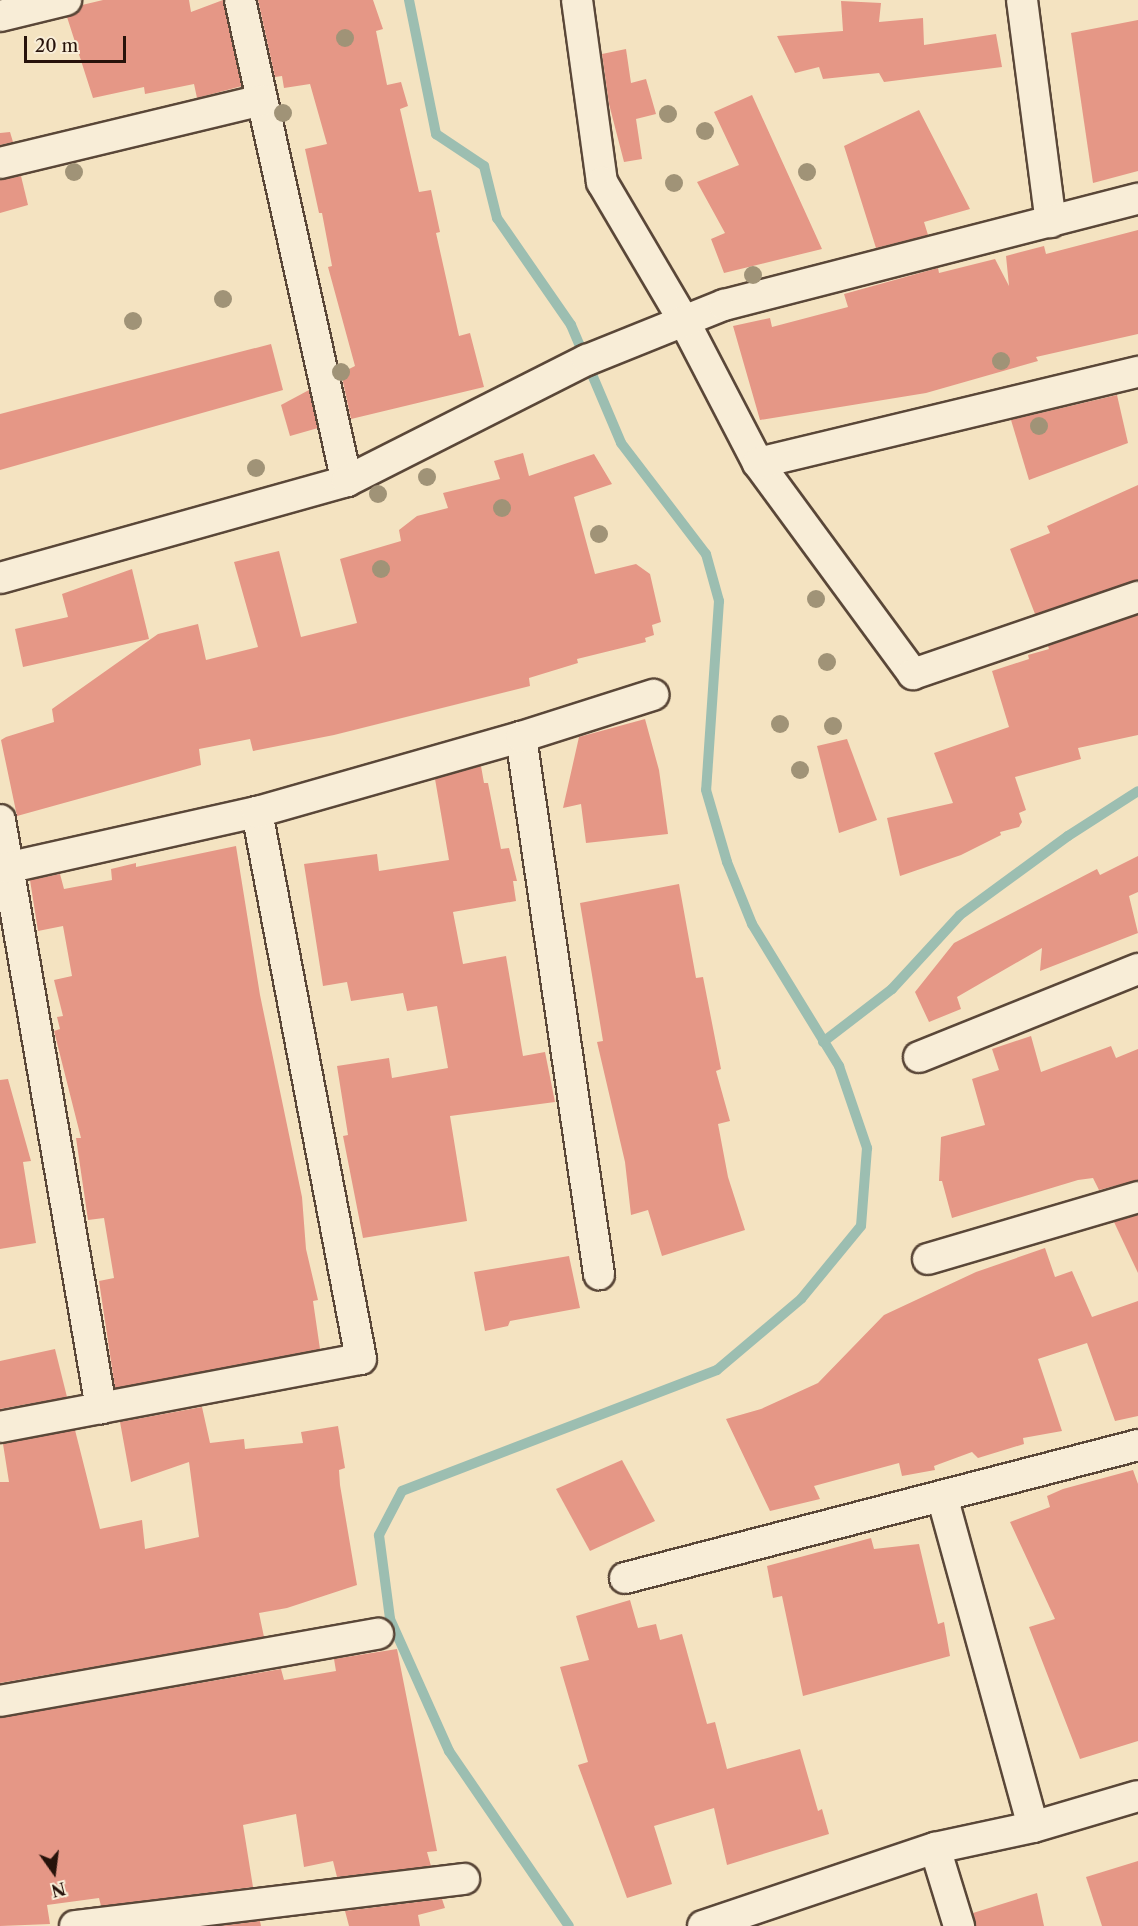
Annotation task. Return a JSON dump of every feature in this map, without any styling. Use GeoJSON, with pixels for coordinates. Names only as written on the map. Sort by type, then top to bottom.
{"type":"FeatureCollection","features":[{"type":"Feature","properties":{"kind":"street"},"geometry":{"type":"LineString","coordinates":[[0,16],[66,0]]}},
{"type":"Feature","properties":{"kind":"street"},"geometry":{"type":"LineString","coordinates":[[240,0],[347,481]]}},
{"type":"Feature","properties":{"kind":"street"},"geometry":{"type":"LineString","coordinates":[[577,0],[602,182],[684,321],[758,463],[913,674],[1138,597]]}},
{"type":"Feature","properties":{"kind":"street"},"geometry":{"type":"LineString","coordinates":[[1022,0],[1051,222]]}},
{"type":"Feature","properties":{"kind":"street"},"geometry":{"type":"LineString","coordinates":[[0,163],[262,100]]}},
{"type":"Feature","properties":{"kind":"street"},"geometry":{"type":"LineString","coordinates":[[0,578],[347,481],[587,360],[724,305],[1138,199]]}},
{"type":"Feature","properties":{"kind":"street"},"geometry":{"type":"LineString","coordinates":[[758,463],[1138,372]]}},
{"type":"Feature","properties":{"kind":"street"},"geometry":{"type":"LineString","coordinates":[[6,868],[257,812],[521,737],[653,694]]}},
{"type":"Feature","properties":{"kind":"street"},"geometry":{"type":"LineString","coordinates":[[521,737],[599,1274]]}},
{"type":"Feature","properties":{"kind":"street"},"geometry":{"type":"LineString","coordinates":[[0,1427],[361,1359],[257,812]]}},
{"type":"Feature","properties":{"kind":"street"},"geometry":{"type":"LineString","coordinates":[[0,820],[6,868],[101,1408]]}},
{"type":"Feature","properties":{"kind":"street"},"geometry":{"type":"LineString","coordinates":[[919,1057],[1138,969]]}},
{"type":"Feature","properties":{"kind":"street"},"geometry":{"type":"LineString","coordinates":[[928,1259],[1138,1197]]}},
{"type":"Feature","properties":{"kind":"street"},"geometry":{"type":"LineString","coordinates":[[625,1578],[1138,1445]]}},
{"type":"Feature","properties":{"kind":"street"},"geometry":{"type":"LineString","coordinates":[[942,1496],[1033,1827]]}},
{"type":"Feature","properties":{"kind":"street"},"geometry":{"type":"LineString","coordinates":[[0,1701],[378,1634]]}},
{"type":"Feature","properties":{"kind":"street"},"geometry":{"type":"LineString","coordinates":[[703,1926],[935,1848],[1033,1827],[1138,1796]]}},
{"type":"Feature","properties":{"kind":"street"},"geometry":{"type":"LineString","coordinates":[[935,1848],[959,1926]]}},
{"type":"Feature","properties":{"kind":"street"},"geometry":{"type":"LineString","coordinates":[[75,1926],[464,1879]]}},
{"type":"Feature","properties":{"kind":"building"},"geometry":{"type":"Polygon","coordinates":[[[103,0],[189,0],[191,12],[223,0],[242,86],[197,98],[194,84],[145,94],[144,87],[93,98],[67,17],[82,5],[103,0]]]}},
{"type":"Feature","properties":{"kind":"building"},"geometry":{"type":"Polygon","coordinates":[[[258,0],[373,0],[383,29],[376,31],[387,85],[401,82],[408,106],[400,109],[419,192],[431,190],[440,232],[436,233],[459,336],[470,333],[484,387],[351,419],[341,373],[355,366],[328,267],[332,266],[322,213],[319,213],[305,149],[327,144],[310,84],[284,88],[282,76],[275,77],[258,0]]]}},
{"type":"Feature","properties":{"kind":"building"},"geometry":{"type":"Polygon","coordinates":[[[841,1],[881,3],[879,22],[923,18],[924,45],[996,34],[1002,67],[884,82],[879,73],[823,79],[819,67],[795,73],[777,36],[843,31],[841,1]]]}},
{"type":"Feature","properties":{"kind":"building"},"geometry":{"type":"Polygon","coordinates":[[[1138,20],[1138,171],[1093,183],[1071,33],[1138,20]]]}},
{"type":"Feature","properties":{"kind":"building"},"geometry":{"type":"Polygon","coordinates":[[[626,49],[631,83],[646,79],[656,114],[636,119],[642,159],[624,162],[609,104],[602,54],[626,49]]]}},
{"type":"Feature","properties":{"kind":"building"},"geometry":{"type":"Polygon","coordinates":[[[752,95],[822,249],[724,273],[711,239],[725,233],[697,182],[739,165],[714,112],[752,95]]]}},
{"type":"Feature","properties":{"kind":"building"},"geometry":{"type":"Polygon","coordinates":[[[919,110],[970,209],[924,222],[928,235],[876,248],[844,146],[919,110]]]}},
{"type":"Feature","properties":{"kind":"building"},"geometry":{"type":"Polygon","coordinates":[[[10,132],[13,142],[0,145],[0,133],[10,132]]]}},
{"type":"Feature","properties":{"kind":"building"},"geometry":{"type":"Polygon","coordinates":[[[21,176],[28,205],[0,213],[0,180],[21,176]]]}},
{"type":"Feature","properties":{"kind":"building"},"geometry":{"type":"Polygon","coordinates":[[[1138,230],[1138,334],[1036,357],[1038,361],[926,393],[760,420],[733,326],[770,318],[772,327],[848,307],[844,294],[938,268],[939,273],[995,259],[1009,286],[1006,256],[1044,246],[1046,254],[1138,230]]]}},
{"type":"Feature","properties":{"kind":"building"},"geometry":{"type":"Polygon","coordinates":[[[271,344],[283,390],[0,470],[0,414],[271,344]]]}},
{"type":"Feature","properties":{"kind":"building"},"geometry":{"type":"Polygon","coordinates":[[[309,390],[318,428],[290,436],[281,405],[309,390]]]}},
{"type":"Feature","properties":{"kind":"building"},"geometry":{"type":"Polygon","coordinates":[[[1117,395],[1128,443],[1029,480],[1011,420],[1117,395]]]}},
{"type":"Feature","properties":{"kind":"building"},"geometry":{"type":"Polygon","coordinates":[[[523,453],[529,476],[594,454],[612,484],[574,497],[595,574],[636,564],[650,574],[661,622],[652,625],[654,635],[645,638],[646,642],[577,659],[578,663],[529,678],[530,686],[334,735],[253,751],[250,739],[199,749],[201,765],[17,816],[1,740],[54,722],[52,709],[158,634],[198,624],[206,660],[258,647],[234,562],[279,551],[301,637],[357,623],[340,559],[401,541],[399,530],[417,516],[448,508],[443,493],[500,479],[494,461],[523,453]]]}},
{"type":"Feature","properties":{"kind":"building"},"geometry":{"type":"Polygon","coordinates":[[[1138,485],[1138,580],[1035,614],[1010,549],[1050,533],[1047,526],[1138,485]]]}},
{"type":"Feature","properties":{"kind":"building"},"geometry":{"type":"Polygon","coordinates":[[[132,569],[149,639],[23,667],[15,629],[68,617],[62,594],[132,569]]]}},
{"type":"Feature","properties":{"kind":"building"},"geometry":{"type":"Polygon","coordinates":[[[1138,615],[1138,735],[1078,748],[1081,759],[1015,777],[1026,810],[1019,813],[1022,822],[1019,827],[1000,832],[1001,835],[961,855],[900,876],[887,818],[953,803],[934,753],[1009,727],[992,671],[1029,659],[1028,655],[1049,649],[1048,646],[1138,615]]]}},
{"type":"Feature","properties":{"kind":"building"},"geometry":{"type":"Polygon","coordinates":[[[645,719],[659,770],[668,834],[586,843],[581,804],[563,808],[579,737],[645,719]]]}},
{"type":"Feature","properties":{"kind":"building"},"geometry":{"type":"Polygon","coordinates":[[[847,739],[877,820],[839,833],[817,746],[847,739]]]}},
{"type":"Feature","properties":{"kind":"building"},"geometry":{"type":"Polygon","coordinates":[[[481,766],[484,783],[488,783],[501,849],[509,848],[517,881],[513,881],[516,901],[453,912],[463,964],[506,956],[523,1056],[545,1052],[555,1102],[450,1116],[467,1221],[363,1238],[343,1136],[348,1135],[337,1066],[389,1058],[392,1078],[448,1068],[437,1006],[407,1011],[403,993],[351,1001],[347,982],[323,986],[304,864],[377,854],[379,871],[449,860],[435,779],[481,766]]]}},
{"type":"Feature","properties":{"kind":"building"},"geometry":{"type":"Polygon","coordinates":[[[236,846],[260,995],[302,1197],[306,1249],[318,1300],[313,1301],[320,1349],[115,1388],[99,1281],[114,1278],[104,1218],[88,1220],[76,1138],[81,1138],[54,1031],[60,1029],[57,1017],[63,1016],[54,980],[72,976],[63,926],[38,931],[30,880],[60,874],[64,889],[112,880],[111,869],[136,863],[136,867],[236,846]]]}},
{"type":"Feature","properties":{"kind":"building"},"geometry":{"type":"Polygon","coordinates":[[[1138,856],[1138,892],[1129,896],[1138,933],[1040,971],[1042,948],[957,997],[961,1009],[929,1022],[915,992],[954,943],[1097,869],[1100,875],[1138,856]]]}},
{"type":"Feature","properties":{"kind":"building"},"geometry":{"type":"Polygon","coordinates":[[[679,884],[696,978],[703,977],[721,1069],[716,1071],[730,1121],[718,1124],[728,1177],[745,1230],[662,1256],[648,1210],[631,1215],[625,1162],[597,1042],[603,1041],[580,903],[679,884]]]}},
{"type":"Feature","properties":{"kind":"building"},"geometry":{"type":"Polygon","coordinates":[[[1031,1036],[1041,1072],[1111,1046],[1116,1058],[1138,1049],[1138,1180],[1099,1190],[1093,1178],[1078,1180],[952,1218],[942,1181],[939,1181],[941,1137],[985,1125],[972,1079],[999,1070],[992,1049],[1031,1036]]]}},
{"type":"Feature","properties":{"kind":"building"},"geometry":{"type":"Polygon","coordinates":[[[8,1079],[31,1161],[23,1162],[36,1243],[0,1249],[0,1080],[8,1079]]]}},
{"type":"Feature","properties":{"kind":"building"},"geometry":{"type":"Polygon","coordinates":[[[1138,1215],[1138,1273],[1114,1222],[1138,1215]]]}},
{"type":"Feature","properties":{"kind":"building"},"geometry":{"type":"Polygon","coordinates":[[[1045,1248],[1055,1277],[1072,1271],[1092,1317],[1138,1301],[1138,1416],[1115,1421],[1087,1343],[1038,1359],[1062,1431],[1023,1438],[1024,1444],[978,1458],[972,1452],[934,1466],[935,1470],[902,1476],[899,1463],[814,1486],[820,1499],[770,1511],[726,1419],[761,1409],[818,1383],[884,1315],[976,1272],[1045,1248]]]}},
{"type":"Feature","properties":{"kind":"building"},"geometry":{"type":"Polygon","coordinates":[[[569,1256],[580,1308],[510,1321],[508,1326],[485,1331],[474,1272],[569,1256]]]}},
{"type":"Feature","properties":{"kind":"building"},"geometry":{"type":"Polygon","coordinates":[[[55,1349],[67,1397],[0,1409],[0,1361],[55,1349]]]}},
{"type":"Feature","properties":{"kind":"building"},"geometry":{"type":"Polygon","coordinates":[[[202,1407],[210,1443],[244,1439],[245,1449],[303,1443],[301,1432],[338,1426],[345,1468],[339,1470],[340,1485],[357,1585],[287,1608],[259,1613],[264,1637],[0,1683],[0,1482],[9,1482],[3,1444],[75,1430],[100,1529],[142,1520],[145,1549],[199,1537],[189,1462],[131,1482],[120,1422],[202,1407]]]}},
{"type":"Feature","properties":{"kind":"building"},"geometry":{"type":"Polygon","coordinates":[[[622,1460],[655,1521],[590,1551],[556,1489],[622,1460]]]}},
{"type":"Feature","properties":{"kind":"building"},"geometry":{"type":"Polygon","coordinates":[[[1133,1470],[1138,1484],[1138,1741],[1080,1759],[1029,1627],[1055,1619],[1010,1522],[1050,1507],[1047,1496],[1063,1489],[1133,1470]]]}},
{"type":"Feature","properties":{"kind":"building"},"geometry":{"type":"Polygon","coordinates":[[[871,1538],[874,1549],[919,1544],[938,1624],[944,1622],[950,1656],[803,1696],[782,1596],[773,1598],[767,1566],[871,1538]]]}},
{"type":"Feature","properties":{"kind":"building"},"geometry":{"type":"Polygon","coordinates":[[[630,1600],[638,1628],[656,1624],[660,1640],[682,1634],[707,1724],[715,1722],[727,1769],[800,1749],[818,1811],[822,1809],[829,1834],[727,1865],[714,1808],[654,1826],[672,1884],[627,1898],[578,1765],[588,1762],[560,1667],[589,1660],[576,1616],[630,1600]]]}},
{"type":"Feature","properties":{"kind":"building"},"geometry":{"type":"Polygon","coordinates":[[[397,1649],[437,1851],[427,1852],[431,1866],[337,1877],[333,1861],[304,1867],[296,1814],[243,1825],[253,1887],[101,1906],[99,1898],[47,1905],[50,1924],[0,1926],[0,1718],[281,1669],[284,1680],[336,1671],[334,1659],[397,1649]]]}},
{"type":"Feature","properties":{"kind":"building"},"geometry":{"type":"Polygon","coordinates":[[[1138,1861],[1138,1926],[1102,1926],[1086,1877],[1138,1861]]]}},
{"type":"Feature","properties":{"kind":"building"},"geometry":{"type":"Polygon","coordinates":[[[1037,1893],[1044,1926],[976,1926],[973,1913],[1037,1893]]]}},
{"type":"Feature","properties":{"kind":"building"},"geometry":{"type":"Polygon","coordinates":[[[442,1899],[445,1908],[418,1915],[420,1926],[349,1926],[345,1911],[442,1899]]]}},
{"type":"Feature","properties":{"kind":"building"},"geometry":{"type":"Polygon","coordinates":[[[260,1921],[261,1926],[219,1926],[260,1921]]]}},
{"type":"Feature","properties":{"kind":"waterway"},"geometry":{"type":"LineString","coordinates":[[409,0],[436,134],[484,166],[497,218],[571,325],[621,443],[706,554],[719,601],[706,790],[727,862],[752,924],[839,1066],[867,1148],[861,1226],[801,1299],[717,1370],[402,1491],[379,1535],[390,1619],[449,1751],[569,1926]]}},
{"type":"Feature","properties":{"kind":"waterway"},"geometry":{"type":"LineString","coordinates":[[823,1042],[892,989],[960,915],[1068,836],[1138,791]]}}]}
